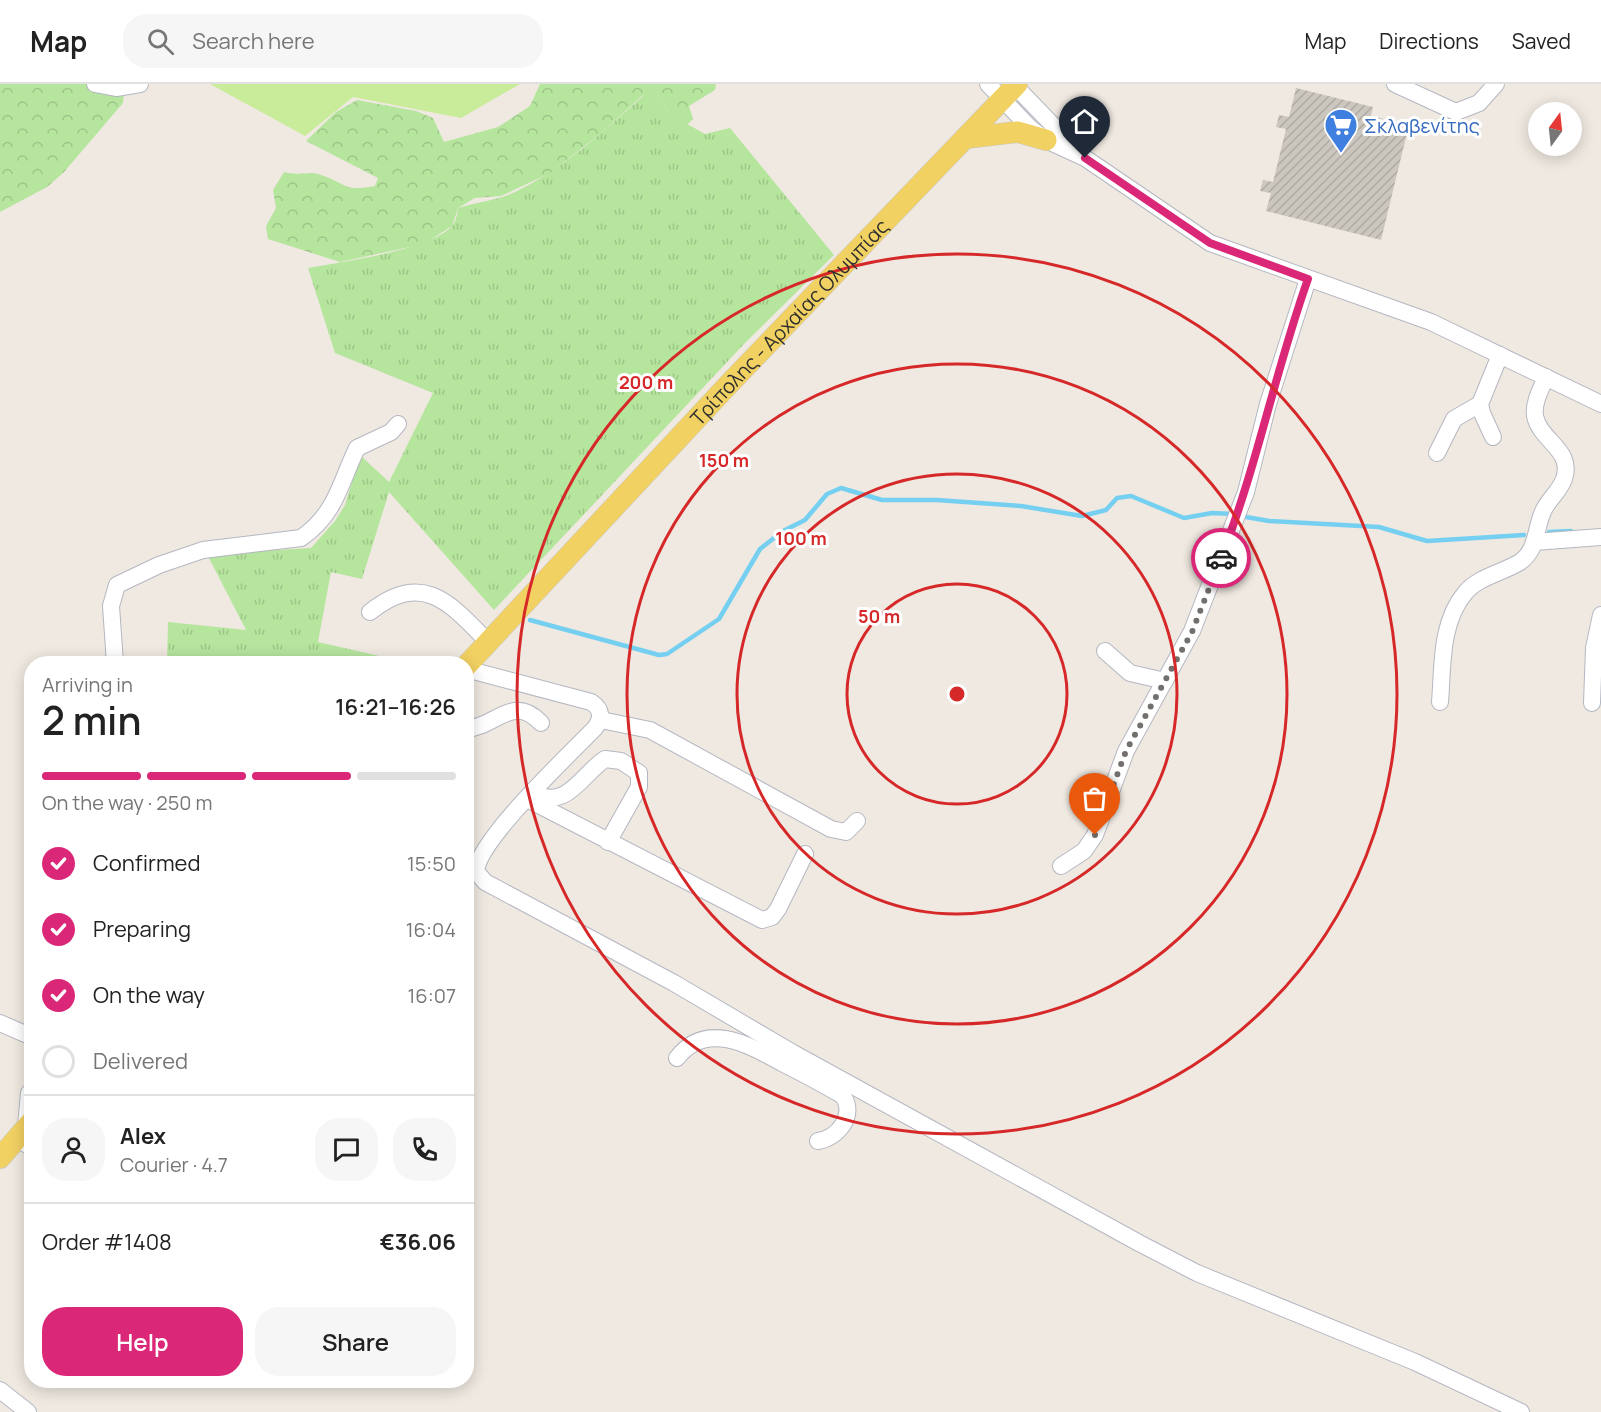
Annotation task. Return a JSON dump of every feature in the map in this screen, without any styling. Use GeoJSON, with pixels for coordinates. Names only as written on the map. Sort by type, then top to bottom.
{"type":"FeatureCollection","features":[{"type":"Feature","properties":{"kind":"main road","name":"Τρίπολης - Αρχαίας Ολυμπίας"},"geometry":{"type":"LineString","coordinates":[[474,658],[729,384],[965,138],[1005,88]]}},
{"type":"Feature","properties":{"kind":"main road"},"geometry":{"type":"LineString","coordinates":[[965,138],[1018,132],[1046,140]]}},
{"type":"Feature","properties":{"kind":"main road"},"geometry":{"type":"LineString","coordinates":[[0,1158],[24,1136]]}},
{"type":"Feature","properties":{"kind":"street"},"geometry":{"type":"LineString","coordinates":[[95,84],[116,88],[140,84]]}},
{"type":"Feature","properties":{"kind":"street"},"geometry":{"type":"LineString","coordinates":[[1395,84],[1456,112],[1479,103],[1496,84]]}},
{"type":"Feature","properties":{"kind":"street"},"geometry":{"type":"LineString","coordinates":[[1005,88],[1046,140],[1085,158]]}},
{"type":"Feature","properties":{"kind":"street"},"geometry":{"type":"LineString","coordinates":[[1005,88],[1085,158],[1210,243],[1431,322],[1601,404]]}},
{"type":"Feature","properties":{"kind":"street"},"geometry":{"type":"LineString","coordinates":[[1061,866],[1084,851],[1095,835],[1126,751],[1192,632],[1246,492],[1268,404],[1308,279]]}},
{"type":"Feature","properties":{"kind":"street"},"geometry":{"type":"LineString","coordinates":[[1437,453],[1454,419],[1480,404],[1500,355]]}},
{"type":"Feature","properties":{"kind":"street"},"geometry":{"type":"LineString","coordinates":[[1440,702],[1445,636],[1450,617],[1464,594],[1475,583],[1519,562],[1532,551],[1542,511],[1557,493],[1566,466],[1563,454],[1535,417],[1536,402],[1546,377]]}},
{"type":"Feature","properties":{"kind":"street"},"geometry":{"type":"LineString","coordinates":[[1480,404],[1493,437]]}},
{"type":"Feature","properties":{"kind":"street"},"geometry":{"type":"LineString","coordinates":[[115,656],[111,606],[117,585],[159,565],[203,550],[301,537],[313,530],[336,500],[357,448],[391,432],[398,424]]}},
{"type":"Feature","properties":{"kind":"street"},"geometry":{"type":"LineString","coordinates":[[1534,542],[1601,537]]}},
{"type":"Feature","properties":{"kind":"street"},"geometry":{"type":"LineString","coordinates":[[370,612],[397,596],[428,594],[449,602],[489,642]]}},
{"type":"Feature","properties":{"kind":"street"},"geometry":{"type":"LineString","coordinates":[[1592,703],[1594,648],[1601,615]]}},
{"type":"Feature","properties":{"kind":"street"},"geometry":{"type":"LineString","coordinates":[[1105,651],[1130,673],[1165,681]]}},
{"type":"Feature","properties":{"kind":"street"},"geometry":{"type":"LineString","coordinates":[[474,669],[591,702],[599,710],[601,720]]}},
{"type":"Feature","properties":{"kind":"street"},"geometry":{"type":"LineString","coordinates":[[474,726],[519,710],[532,714],[541,723]]}},
{"type":"Feature","properties":{"kind":"street"},"geometry":{"type":"LineString","coordinates":[[601,720],[530,795],[480,858],[477,863],[478,876],[674,983],[824,1078],[843,1096],[848,1109],[843,1124],[836,1133],[828,1139],[818,1141]]}},
{"type":"Feature","properties":{"kind":"street"},"geometry":{"type":"LineString","coordinates":[[601,720],[650,730],[831,829],[846,832],[857,821]]}},
{"type":"Feature","properties":{"kind":"street"},"geometry":{"type":"LineString","coordinates":[[530,795],[558,799],[566,795],[605,759],[630,765],[639,773],[641,779],[634,798],[608,842]]}},
{"type":"Feature","properties":{"kind":"street"},"geometry":{"type":"LineString","coordinates":[[530,795],[608,842],[762,920],[772,917],[778,909],[805,854]]}},
{"type":"Feature","properties":{"kind":"street"},"geometry":{"type":"LineString","coordinates":[[0,1023],[24,1034]]}},
{"type":"Feature","properties":{"kind":"street"},"geometry":{"type":"LineString","coordinates":[[677,1058],[692,1044],[708,1038],[743,1042],[824,1078],[1197,1272],[1415,1362],[1521,1412]]}},
{"type":"Feature","properties":{"kind":"street"},"geometry":{"type":"LineString","coordinates":[[0,1390],[28,1412]]}},
{"type":"Feature","properties":{"kind":"green space"},"geometry":{"type":"Polygon","coordinates":[[[0,84],[135,84],[124,91],[123,103],[64,172],[47,187],[0,212],[0,84]]]}},
{"type":"Feature","properties":{"kind":"green space"},"geometry":{"type":"Polygon","coordinates":[[[210,84],[520,84],[461,118],[353,97],[305,136],[210,84]]]}},
{"type":"Feature","properties":{"kind":"green space"},"geometry":{"type":"Polygon","coordinates":[[[540,84],[716,84],[715,90],[689,106],[693,119],[687,125],[671,115],[657,95],[643,95],[600,134],[550,173],[501,196],[475,198],[458,208],[452,226],[424,244],[340,262],[268,239],[266,226],[276,208],[273,190],[284,172],[316,174],[351,188],[375,186],[378,178],[306,141],[336,112],[357,100],[416,111],[433,118],[444,142],[498,127],[530,106],[540,84]]]}},
{"type":"Feature","properties":{"kind":"green space"},"geometry":{"type":"Polygon","coordinates":[[[644,95],[657,95],[671,115],[705,134],[730,128],[834,255],[745,343],[494,610],[389,492],[362,579],[331,572],[318,642],[379,656],[167,656],[168,622],[246,630],[209,558],[240,552],[311,548],[335,521],[345,505],[360,455],[389,482],[433,393],[335,353],[308,268],[385,254],[425,242],[452,226],[458,208],[509,195],[533,183],[566,161],[644,95]]]}},
{"type":"Feature","properties":{"kind":"building","name":"Σκλαβενίτης"},"geometry":{"type":"Polygon","coordinates":[[[1296,88],[1373,107],[1371,116],[1409,125],[1381,240],[1266,211],[1271,193],[1260,191],[1263,180],[1273,182],[1286,129],[1276,127],[1279,115],[1289,117],[1296,88]]]}},
{"type":"Feature","properties":{"kind":"waterway"},"geometry":{"type":"LineString","coordinates":[[530,620],[659,655],[667,654],[719,619],[760,549],[783,531],[805,520],[827,494],[841,488],[882,500],[937,500],[1021,506],[1082,516],[1106,510],[1117,498],[1131,496],[1184,518],[1212,513],[1233,514]]}},
{"type":"Feature","properties":{"kind":"waterway"},"geometry":{"type":"LineString","coordinates":[[1246,517],[1269,521],[1379,527],[1427,541],[1524,535]]}},
{"type":"Feature","properties":{"kind":"waterway"},"geometry":{"type":"LineString","coordinates":[[1549,532],[1571,531]]}},
{"type":"Feature","properties":{"kind":"way so far"},"geometry":{"type":"LineString","coordinates":[[1095,835],[1126,751],[1192,632],[1221,558]]}},
{"type":"Feature","properties":{"kind":"place","name":"Σκλαβενίτης"},"geometry":{"type":"Point","coordinates":[1341,154]}},
{"type":"Feature","properties":{"kind":"route"},"geometry":{"type":"LineString","coordinates":[[1085,158],[1210,243],[1308,279],[1292,321],[1246,492],[1221,558]]}}]}
